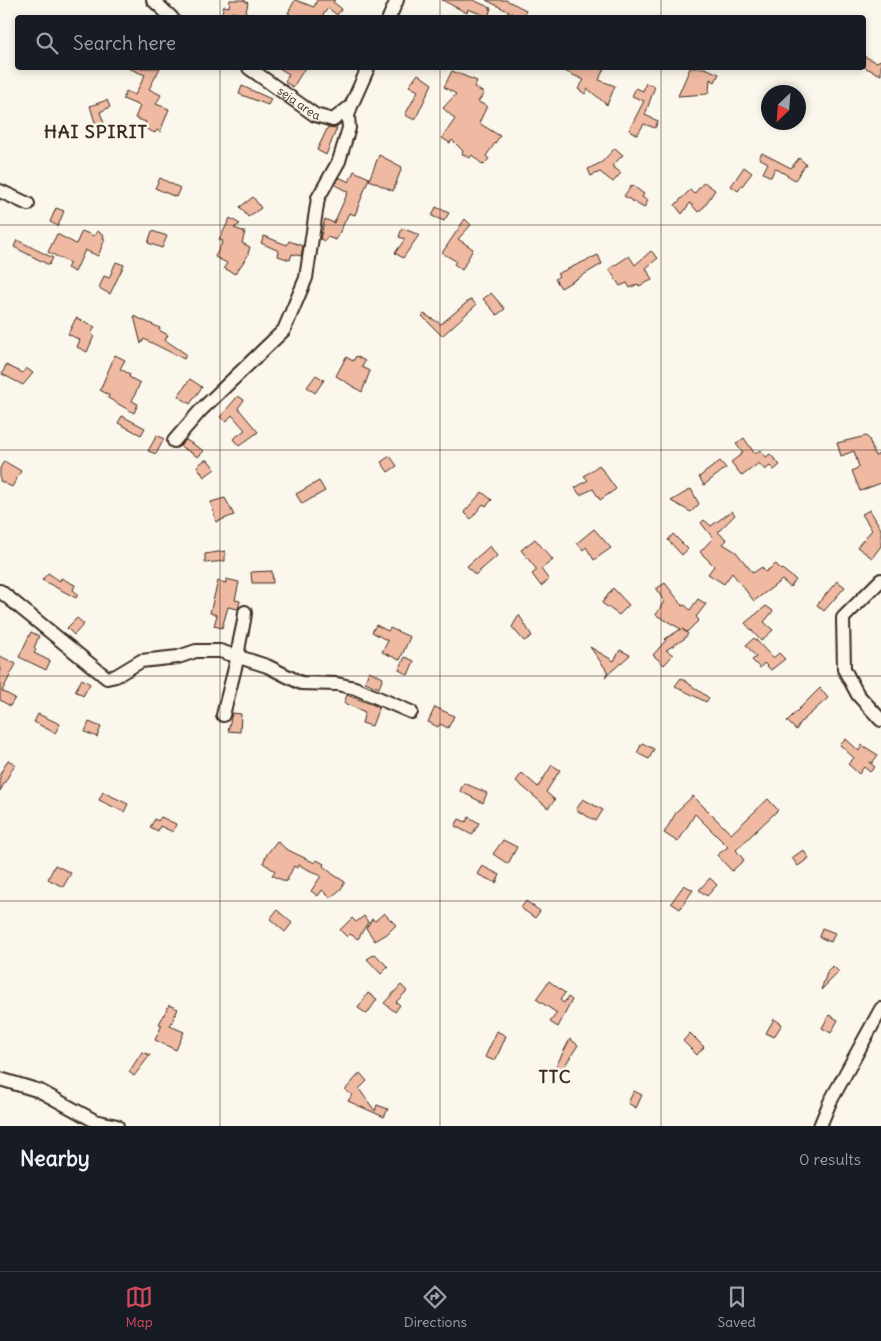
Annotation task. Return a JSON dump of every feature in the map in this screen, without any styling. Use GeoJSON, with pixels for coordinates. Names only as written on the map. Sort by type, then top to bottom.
{"type":"FeatureCollection","features":[{"type":"Feature","properties":{"kind":"street"},"geometry":{"type":"LineString","coordinates":[[153,0],[169,15]]}},
{"type":"Feature","properties":{"kind":"street"},"geometry":{"type":"LineString","coordinates":[[391,15],[397,0]]}},
{"type":"Feature","properties":{"kind":"street","name":"seja area"},"geometry":{"type":"LineString","coordinates":[[252,70],[315,115],[333,120],[351,106]]}},
{"type":"Feature","properties":{"kind":"street"},"geometry":{"type":"LineString","coordinates":[[174,441],[200,410],[284,330],[306,278],[318,198],[339,161],[349,128],[348,116],[351,106],[367,70]]}},
{"type":"Feature","properties":{"kind":"street"},"geometry":{"type":"LineString","coordinates":[[0,191],[28,204]]}},
{"type":"Feature","properties":{"kind":"street"},"geometry":{"type":"LineString","coordinates":[[881,580],[843,618],[844,669],[858,695],[881,720]]}},
{"type":"Feature","properties":{"kind":"street"},"geometry":{"type":"LineString","coordinates":[[0,591],[107,678],[116,676],[141,661],[178,657],[196,651],[220,651],[283,673],[301,683],[337,684],[355,688],[411,712]]}},
{"type":"Feature","properties":{"kind":"street"},"geometry":{"type":"LineString","coordinates":[[223,715],[238,656],[238,646],[244,628],[244,612]]}},
{"type":"Feature","properties":{"kind":"street"},"geometry":{"type":"LineString","coordinates":[[820,1126],[830,1102],[881,1009]]}},
{"type":"Feature","properties":{"kind":"street"},"geometry":{"type":"LineString","coordinates":[[0,1080],[40,1091],[95,1121],[117,1126]]}},
{"type":"Feature","properties":{"kind":"building"},"geometry":{"type":"Polygon","coordinates":[[[230,0],[244,0],[248,3],[245,15],[232,12],[231,15],[221,15],[224,6],[229,7],[230,0]]]}},
{"type":"Feature","properties":{"kind":"building"},"geometry":{"type":"Polygon","coordinates":[[[295,0],[314,7],[317,0],[335,0],[333,2],[342,9],[337,15],[328,8],[323,15],[290,15],[288,13],[295,0]]]}},
{"type":"Feature","properties":{"kind":"building"},"geometry":{"type":"Polygon","coordinates":[[[442,0],[473,0],[491,8],[489,15],[483,15],[468,9],[467,13],[442,0]]]}},
{"type":"Feature","properties":{"kind":"building"},"geometry":{"type":"Polygon","coordinates":[[[486,0],[506,0],[526,10],[524,15],[513,14],[486,0]]]}},
{"type":"Feature","properties":{"kind":"building"},"geometry":{"type":"Polygon","coordinates":[[[866,57],[876,62],[881,60],[881,75],[866,68],[866,57]]]}},
{"type":"Feature","properties":{"kind":"building"},"geometry":{"type":"Polygon","coordinates":[[[133,70],[159,70],[149,89],[161,95],[156,104],[169,109],[160,132],[157,130],[155,133],[144,128],[146,122],[135,118],[140,106],[123,99],[126,91],[135,95],[145,75],[133,70]]]}},
{"type":"Feature","properties":{"kind":"building"},"geometry":{"type":"Polygon","coordinates":[[[282,70],[304,70],[293,87],[285,82],[289,74],[282,70]]]}},
{"type":"Feature","properties":{"kind":"building"},"geometry":{"type":"Polygon","coordinates":[[[562,70],[603,70],[599,80],[615,86],[607,105],[588,89],[585,94],[578,89],[584,80],[562,70]]]}},
{"type":"Feature","properties":{"kind":"building"},"geometry":{"type":"Polygon","coordinates":[[[689,70],[710,70],[719,74],[715,82],[710,79],[707,94],[678,96],[689,70]]]}},
{"type":"Feature","properties":{"kind":"building"},"geometry":{"type":"Polygon","coordinates":[[[452,71],[477,81],[474,87],[484,93],[478,102],[487,106],[479,123],[500,136],[486,156],[489,159],[483,165],[472,155],[470,158],[462,154],[463,151],[452,140],[450,143],[442,138],[455,119],[443,108],[456,94],[444,87],[452,71]]]}},
{"type":"Feature","properties":{"kind":"building"},"geometry":{"type":"Polygon","coordinates":[[[418,74],[432,84],[415,120],[405,115],[418,91],[409,86],[418,74]]]}},
{"type":"Feature","properties":{"kind":"building"},"geometry":{"type":"Polygon","coordinates":[[[646,83],[655,86],[645,115],[658,121],[655,128],[644,124],[637,135],[629,130],[644,101],[632,96],[636,88],[643,91],[646,83]]]}},
{"type":"Feature","properties":{"kind":"building"},"geometry":{"type":"Polygon","coordinates":[[[242,86],[271,99],[268,105],[239,94],[242,86]]]}},
{"type":"Feature","properties":{"kind":"building"},"geometry":{"type":"Polygon","coordinates":[[[107,100],[110,107],[100,112],[106,129],[98,132],[90,106],[107,100]]]}},
{"type":"Feature","properties":{"kind":"building"},"geometry":{"type":"Polygon","coordinates":[[[328,127],[337,128],[326,155],[317,150],[328,127]]]}},
{"type":"Feature","properties":{"kind":"building"},"geometry":{"type":"Polygon","coordinates":[[[615,148],[623,155],[612,166],[621,173],[613,182],[600,172],[591,176],[588,169],[602,162],[615,148]]]}},
{"type":"Feature","properties":{"kind":"building"},"geometry":{"type":"Polygon","coordinates":[[[762,153],[791,168],[799,158],[806,164],[795,180],[775,168],[771,177],[763,173],[768,163],[759,158],[762,153]]]}},
{"type":"Feature","properties":{"kind":"building"},"geometry":{"type":"Polygon","coordinates":[[[379,155],[402,167],[393,191],[369,180],[379,155]]]}},
{"type":"Feature","properties":{"kind":"building"},"geometry":{"type":"Polygon","coordinates":[[[744,167],[752,173],[738,191],[731,186],[744,167]]]}},
{"type":"Feature","properties":{"kind":"building"},"geometry":{"type":"Polygon","coordinates":[[[354,171],[369,178],[355,215],[349,213],[336,240],[327,237],[325,241],[320,239],[325,219],[334,223],[348,192],[335,185],[339,177],[349,182],[354,171]]]}},
{"type":"Feature","properties":{"kind":"building"},"geometry":{"type":"Polygon","coordinates":[[[160,178],[180,188],[176,197],[155,188],[160,178]]]}},
{"type":"Feature","properties":{"kind":"building"},"geometry":{"type":"Polygon","coordinates":[[[704,182],[715,190],[704,207],[698,212],[690,203],[682,214],[675,205],[690,190],[694,194],[704,182]]]}},
{"type":"Feature","properties":{"kind":"building"},"geometry":{"type":"Polygon","coordinates":[[[632,185],[644,194],[642,197],[648,200],[644,208],[624,196],[632,185]]]}},
{"type":"Feature","properties":{"kind":"building"},"geometry":{"type":"Polygon","coordinates":[[[253,197],[261,208],[248,217],[240,207],[253,197]]]}},
{"type":"Feature","properties":{"kind":"building"},"geometry":{"type":"Polygon","coordinates":[[[436,207],[449,213],[444,221],[432,216],[436,207]]]}},
{"type":"Feature","properties":{"kind":"building"},"geometry":{"type":"Polygon","coordinates":[[[56,208],[64,211],[58,226],[50,222],[56,208]]]}},
{"type":"Feature","properties":{"kind":"building"},"geometry":{"type":"Polygon","coordinates":[[[230,218],[240,224],[234,228],[245,232],[242,243],[250,247],[247,257],[235,274],[224,268],[227,263],[215,257],[223,241],[219,240],[230,218]]]}},
{"type":"Feature","properties":{"kind":"building"},"geometry":{"type":"Polygon","coordinates":[[[465,219],[471,225],[458,239],[473,249],[462,270],[454,264],[456,261],[442,253],[465,219]]]}},
{"type":"Feature","properties":{"kind":"building"},"geometry":{"type":"Polygon","coordinates":[[[402,228],[419,235],[403,258],[395,253],[405,239],[399,237],[402,228]]]}},
{"type":"Feature","properties":{"kind":"building"},"geometry":{"type":"Polygon","coordinates":[[[82,231],[94,236],[97,231],[104,235],[103,238],[105,239],[98,256],[85,250],[75,272],[67,268],[70,263],[48,252],[57,234],[76,244],[82,231]]]}},
{"type":"Feature","properties":{"kind":"building"},"geometry":{"type":"Polygon","coordinates":[[[152,231],[167,236],[162,248],[148,243],[152,231]]]}},
{"type":"Feature","properties":{"kind":"building"},"geometry":{"type":"Polygon","coordinates":[[[264,236],[287,245],[289,241],[303,246],[301,256],[292,254],[290,260],[278,256],[279,251],[261,243],[264,236]]]}},
{"type":"Feature","properties":{"kind":"building"},"geometry":{"type":"Polygon","coordinates":[[[17,240],[53,258],[49,265],[14,247],[17,240]]]}},
{"type":"Feature","properties":{"kind":"building"},"geometry":{"type":"Polygon","coordinates":[[[651,251],[658,258],[646,268],[652,280],[630,288],[627,283],[620,286],[609,269],[629,256],[635,265],[651,251]]]}},
{"type":"Feature","properties":{"kind":"building"},"geometry":{"type":"Polygon","coordinates":[[[598,255],[602,264],[561,288],[555,279],[559,276],[557,274],[598,255]]]}},
{"type":"Feature","properties":{"kind":"building"},"geometry":{"type":"Polygon","coordinates":[[[116,262],[124,265],[110,294],[99,288],[104,276],[109,278],[116,262]]]}},
{"type":"Feature","properties":{"kind":"building"},"geometry":{"type":"Polygon","coordinates":[[[491,293],[505,309],[497,315],[483,299],[491,293]]]}},
{"type":"Feature","properties":{"kind":"building"},"geometry":{"type":"Polygon","coordinates":[[[471,299],[476,305],[442,336],[422,316],[424,314],[441,324],[471,299]]]}},
{"type":"Feature","properties":{"kind":"building"},"geometry":{"type":"Polygon","coordinates":[[[134,316],[160,328],[159,330],[168,335],[165,340],[186,354],[184,359],[144,339],[141,344],[134,316]]]}},
{"type":"Feature","properties":{"kind":"building"},"geometry":{"type":"Polygon","coordinates":[[[76,318],[95,327],[91,334],[94,336],[87,352],[77,347],[80,340],[68,334],[76,318]]]}},
{"type":"Feature","properties":{"kind":"building"},"geometry":{"type":"Polygon","coordinates":[[[115,355],[125,360],[120,369],[130,374],[129,377],[140,383],[132,401],[138,404],[134,413],[108,398],[109,395],[100,390],[115,355]]]}},
{"type":"Feature","properties":{"kind":"building"},"geometry":{"type":"Polygon","coordinates":[[[356,356],[365,361],[362,367],[370,371],[362,392],[336,376],[346,357],[353,361],[356,356]]]}},
{"type":"Feature","properties":{"kind":"building"},"geometry":{"type":"Polygon","coordinates":[[[6,365],[23,373],[26,368],[33,373],[23,385],[2,374],[6,365]]]}},
{"type":"Feature","properties":{"kind":"building"},"geometry":{"type":"Polygon","coordinates":[[[316,375],[324,380],[315,393],[307,387],[316,375]]]}},
{"type":"Feature","properties":{"kind":"building"},"geometry":{"type":"Polygon","coordinates":[[[190,379],[202,387],[190,404],[178,396],[190,379]]]}},
{"type":"Feature","properties":{"kind":"building"},"geometry":{"type":"Polygon","coordinates":[[[238,396],[244,400],[238,408],[258,432],[239,446],[233,439],[245,430],[232,415],[226,422],[220,417],[238,396]]]}},
{"type":"Feature","properties":{"kind":"building"},"geometry":{"type":"Polygon","coordinates":[[[122,416],[145,428],[141,435],[118,423],[122,416]]]}},
{"type":"Feature","properties":{"kind":"building"},"geometry":{"type":"Polygon","coordinates":[[[157,435],[164,439],[156,454],[148,451],[157,435]]]}},
{"type":"Feature","properties":{"kind":"building"},"geometry":{"type":"Polygon","coordinates":[[[866,436],[869,439],[875,456],[881,453],[881,483],[860,491],[852,471],[859,467],[854,451],[841,456],[837,443],[866,436]]]}},
{"type":"Feature","properties":{"kind":"building"},"geometry":{"type":"Polygon","coordinates":[[[744,438],[755,454],[760,450],[766,457],[770,454],[780,465],[774,470],[770,466],[765,470],[759,463],[742,476],[731,462],[743,453],[736,444],[744,438]]]}},
{"type":"Feature","properties":{"kind":"building"},"geometry":{"type":"Polygon","coordinates":[[[186,440],[204,451],[198,457],[180,446],[186,440]]]}},
{"type":"Feature","properties":{"kind":"building"},"geometry":{"type":"Polygon","coordinates":[[[390,456],[397,466],[388,472],[381,462],[390,456]]]}},
{"type":"Feature","properties":{"kind":"building"},"geometry":{"type":"Polygon","coordinates":[[[208,460],[215,469],[204,477],[197,466],[208,460]]]}},
{"type":"Feature","properties":{"kind":"building"},"geometry":{"type":"Polygon","coordinates":[[[4,461],[21,471],[12,487],[0,481],[0,468],[4,461]]]}},
{"type":"Feature","properties":{"kind":"building"},"geometry":{"type":"Polygon","coordinates":[[[720,461],[726,468],[704,485],[699,477],[720,461]]]}},
{"type":"Feature","properties":{"kind":"building"},"geometry":{"type":"Polygon","coordinates":[[[599,465],[616,489],[600,500],[593,489],[580,495],[575,488],[588,480],[584,476],[599,465]]]}},
{"type":"Feature","properties":{"kind":"building"},"geometry":{"type":"Polygon","coordinates":[[[319,481],[325,491],[302,504],[296,494],[319,481]]]}},
{"type":"Feature","properties":{"kind":"building"},"geometry":{"type":"Polygon","coordinates":[[[691,489],[699,504],[691,512],[671,501],[691,489]]]}},
{"type":"Feature","properties":{"kind":"building"},"geometry":{"type":"Polygon","coordinates":[[[482,492],[492,500],[486,506],[483,504],[471,519],[464,512],[482,492]]]}},
{"type":"Feature","properties":{"kind":"building"},"geometry":{"type":"Polygon","coordinates":[[[225,498],[234,515],[216,522],[211,502],[225,498]]]}},
{"type":"Feature","properties":{"kind":"building"},"geometry":{"type":"Polygon","coordinates":[[[870,510],[881,529],[881,546],[872,558],[857,547],[872,530],[862,514],[870,510]]]}},
{"type":"Feature","properties":{"kind":"building"},"geometry":{"type":"Polygon","coordinates":[[[732,511],[735,515],[718,532],[727,540],[723,544],[736,552],[753,573],[762,567],[765,572],[776,564],[781,570],[796,580],[790,587],[782,580],[754,601],[732,573],[724,584],[708,574],[714,566],[700,552],[713,538],[701,523],[704,520],[711,526],[732,511]]]}},
{"type":"Feature","properties":{"kind":"building"},"geometry":{"type":"Polygon","coordinates":[[[594,529],[611,548],[594,560],[586,547],[583,550],[577,543],[594,529]]]}},
{"type":"Feature","properties":{"kind":"building"},"geometry":{"type":"Polygon","coordinates":[[[673,534],[688,549],[682,555],[668,540],[673,534]]]}},
{"type":"Feature","properties":{"kind":"building"},"geometry":{"type":"Polygon","coordinates":[[[535,539],[553,560],[541,569],[549,580],[541,586],[532,574],[537,570],[521,550],[535,539]]]}},
{"type":"Feature","properties":{"kind":"building"},"geometry":{"type":"Polygon","coordinates":[[[490,546],[497,556],[475,575],[467,566],[490,546]]]}},
{"type":"Feature","properties":{"kind":"building"},"geometry":{"type":"Polygon","coordinates":[[[225,551],[225,561],[205,563],[205,554],[225,551]]]}},
{"type":"Feature","properties":{"kind":"building"},"geometry":{"type":"Polygon","coordinates":[[[272,571],[273,583],[252,583],[251,572],[272,571]]]}},
{"type":"Feature","properties":{"kind":"building"},"geometry":{"type":"Polygon","coordinates":[[[48,573],[60,581],[61,578],[75,585],[73,590],[78,594],[76,598],[42,580],[48,573]]]}},
{"type":"Feature","properties":{"kind":"building"},"geometry":{"type":"Polygon","coordinates":[[[226,579],[239,582],[235,600],[240,601],[238,609],[228,607],[222,628],[214,626],[217,615],[210,613],[218,581],[226,583],[226,579]]]}},
{"type":"Feature","properties":{"kind":"building"},"geometry":{"type":"Polygon","coordinates":[[[837,581],[845,587],[824,611],[817,605],[837,581]]]}},
{"type":"Feature","properties":{"kind":"building"},"geometry":{"type":"Polygon","coordinates":[[[665,583],[683,606],[685,605],[690,610],[698,599],[706,604],[696,617],[699,620],[687,632],[682,629],[688,634],[684,639],[666,650],[673,655],[664,665],[653,655],[665,639],[681,629],[656,615],[664,601],[656,589],[665,583]]]}},
{"type":"Feature","properties":{"kind":"building"},"geometry":{"type":"Polygon","coordinates":[[[613,588],[629,605],[619,615],[602,603],[613,588]]]}},
{"type":"Feature","properties":{"kind":"building"},"geometry":{"type":"Polygon","coordinates":[[[766,606],[773,611],[764,622],[773,630],[761,641],[745,623],[766,606]]]}},
{"type":"Feature","properties":{"kind":"building"},"geometry":{"type":"Polygon","coordinates":[[[519,615],[532,636],[524,641],[512,627],[519,615]]]}},
{"type":"Feature","properties":{"kind":"building"},"geometry":{"type":"Polygon","coordinates":[[[77,618],[84,624],[74,635],[67,628],[77,618]]]}},
{"type":"Feature","properties":{"kind":"building"},"geometry":{"type":"Polygon","coordinates":[[[376,625],[388,631],[390,628],[410,637],[400,660],[382,652],[388,641],[372,632],[376,625]]]}},
{"type":"Feature","properties":{"kind":"building"},"geometry":{"type":"Polygon","coordinates":[[[31,632],[39,636],[34,653],[50,661],[46,670],[19,657],[31,632]]]}},
{"type":"Feature","properties":{"kind":"building"},"geometry":{"type":"Polygon","coordinates":[[[754,638],[773,658],[779,653],[785,659],[771,670],[764,663],[760,668],[752,660],[756,657],[746,645],[754,638]]]}},
{"type":"Feature","properties":{"kind":"building"},"geometry":{"type":"Polygon","coordinates":[[[590,647],[614,661],[620,650],[630,655],[605,677],[608,672],[590,647]]]}},
{"type":"Feature","properties":{"kind":"building"},"geometry":{"type":"Polygon","coordinates":[[[0,656],[16,664],[2,691],[15,698],[10,706],[0,700],[0,656]]]}},
{"type":"Feature","properties":{"kind":"building"},"geometry":{"type":"Polygon","coordinates":[[[405,657],[414,661],[408,675],[399,670],[405,657]]]}},
{"type":"Feature","properties":{"kind":"building"},"geometry":{"type":"Polygon","coordinates":[[[369,671],[383,678],[379,688],[365,682],[369,671]]]}},
{"type":"Feature","properties":{"kind":"building"},"geometry":{"type":"Polygon","coordinates":[[[681,678],[709,698],[706,702],[675,686],[681,678]]]}},
{"type":"Feature","properties":{"kind":"building"},"geometry":{"type":"Polygon","coordinates":[[[82,679],[90,684],[83,696],[75,691],[82,679]]]}},
{"type":"Feature","properties":{"kind":"building"},"geometry":{"type":"Polygon","coordinates":[[[820,688],[828,698],[801,722],[796,730],[787,721],[820,688]]]}},
{"type":"Feature","properties":{"kind":"building"},"geometry":{"type":"Polygon","coordinates":[[[347,695],[379,707],[372,726],[362,723],[365,712],[344,703],[347,695]]]}},
{"type":"Feature","properties":{"kind":"building"},"geometry":{"type":"Polygon","coordinates":[[[435,707],[454,716],[448,728],[440,724],[438,727],[428,722],[435,707]]]}},
{"type":"Feature","properties":{"kind":"building"},"geometry":{"type":"Polygon","coordinates":[[[232,713],[241,714],[240,732],[228,731],[232,713]]]}},
{"type":"Feature","properties":{"kind":"building"},"geometry":{"type":"Polygon","coordinates":[[[38,714],[60,724],[55,733],[34,722],[38,714]]]}},
{"type":"Feature","properties":{"kind":"building"},"geometry":{"type":"Polygon","coordinates":[[[89,722],[101,727],[97,737],[85,732],[89,722]]]}},
{"type":"Feature","properties":{"kind":"building"},"geometry":{"type":"Polygon","coordinates":[[[846,739],[859,751],[862,745],[878,755],[872,763],[869,762],[875,767],[870,772],[864,767],[859,774],[848,764],[854,758],[840,745],[846,739]]]}},
{"type":"Feature","properties":{"kind":"building"},"geometry":{"type":"Polygon","coordinates":[[[642,743],[654,749],[649,759],[637,753],[642,743]]]}},
{"type":"Feature","properties":{"kind":"building"},"geometry":{"type":"Polygon","coordinates":[[[8,760],[15,764],[0,791],[0,774],[8,760]]]}},
{"type":"Feature","properties":{"kind":"building"},"geometry":{"type":"Polygon","coordinates":[[[552,765],[560,770],[546,792],[555,800],[548,808],[516,781],[522,773],[538,787],[552,765]]]}},
{"type":"Feature","properties":{"kind":"building"},"geometry":{"type":"Polygon","coordinates":[[[464,783],[487,793],[483,803],[460,791],[464,783]]]}},
{"type":"Feature","properties":{"kind":"building"},"geometry":{"type":"Polygon","coordinates":[[[103,792],[128,804],[124,812],[99,800],[103,792]]]}},
{"type":"Feature","properties":{"kind":"building"},"geometry":{"type":"Polygon","coordinates":[[[693,796],[731,834],[768,799],[778,810],[736,850],[744,860],[732,871],[717,855],[728,847],[695,814],[678,842],[664,833],[677,811],[693,796]]]}},
{"type":"Feature","properties":{"kind":"building"},"geometry":{"type":"Polygon","coordinates":[[[583,799],[603,810],[596,821],[576,810],[583,799]]]}},
{"type":"Feature","properties":{"kind":"building"},"geometry":{"type":"Polygon","coordinates":[[[161,817],[176,824],[173,832],[160,826],[158,831],[150,827],[155,819],[158,821],[161,817]]]}},
{"type":"Feature","properties":{"kind":"building"},"geometry":{"type":"Polygon","coordinates":[[[469,817],[479,823],[472,835],[455,826],[459,819],[466,822],[469,817]]]}},
{"type":"Feature","properties":{"kind":"building"},"geometry":{"type":"Polygon","coordinates":[[[503,840],[517,847],[508,864],[493,854],[503,840]]]}},
{"type":"Feature","properties":{"kind":"building"},"geometry":{"type":"Polygon","coordinates":[[[277,841],[286,849],[315,863],[317,860],[324,864],[323,866],[345,882],[341,889],[330,898],[322,890],[318,896],[311,891],[321,876],[299,865],[297,868],[294,866],[286,882],[272,875],[275,871],[263,863],[277,841]]]}},
{"type":"Feature","properties":{"kind":"building"},"geometry":{"type":"Polygon","coordinates":[[[803,850],[809,858],[798,866],[792,858],[803,850]]]}},
{"type":"Feature","properties":{"kind":"building"},"geometry":{"type":"Polygon","coordinates":[[[55,865],[71,873],[63,887],[48,879],[55,865]]]}},
{"type":"Feature","properties":{"kind":"building"},"geometry":{"type":"Polygon","coordinates":[[[482,866],[500,875],[496,883],[477,874],[482,866]]]}},
{"type":"Feature","properties":{"kind":"building"},"geometry":{"type":"Polygon","coordinates":[[[710,878],[717,885],[707,896],[699,890],[710,878]]]}},
{"type":"Feature","properties":{"kind":"building"},"geometry":{"type":"Polygon","coordinates":[[[684,885],[693,890],[680,909],[671,903],[684,885]]]}},
{"type":"Feature","properties":{"kind":"building"},"geometry":{"type":"Polygon","coordinates":[[[526,901],[540,911],[535,918],[521,908],[526,901]]]}},
{"type":"Feature","properties":{"kind":"building"},"geometry":{"type":"Polygon","coordinates":[[[277,910],[292,923],[285,932],[270,919],[277,910]]]}},
{"type":"Feature","properties":{"kind":"building"},"geometry":{"type":"Polygon","coordinates":[[[384,913],[396,925],[387,934],[375,941],[366,928],[372,919],[375,921],[384,913]]]}},
{"type":"Feature","properties":{"kind":"building"},"geometry":{"type":"Polygon","coordinates":[[[364,916],[368,922],[358,939],[350,934],[347,937],[340,930],[352,918],[356,922],[364,916]]]}},
{"type":"Feature","properties":{"kind":"building"},"geometry":{"type":"Polygon","coordinates":[[[822,928],[835,933],[831,942],[819,937],[822,928]]]}},
{"type":"Feature","properties":{"kind":"building"},"geometry":{"type":"Polygon","coordinates":[[[375,954],[388,967],[381,974],[367,959],[375,954]]]}},
{"type":"Feature","properties":{"kind":"building"},"geometry":{"type":"Polygon","coordinates":[[[833,966],[839,972],[821,990],[828,970],[833,966]]]}},
{"type":"Feature","properties":{"kind":"building"},"geometry":{"type":"Polygon","coordinates":[[[549,981],[565,993],[560,1000],[564,1003],[568,997],[572,1000],[558,1027],[550,1022],[557,1013],[536,999],[549,981]]]}},
{"type":"Feature","properties":{"kind":"building"},"geometry":{"type":"Polygon","coordinates":[[[401,985],[407,991],[396,1002],[400,1005],[395,1012],[384,1003],[401,985]]]}},
{"type":"Feature","properties":{"kind":"building"},"geometry":{"type":"Polygon","coordinates":[[[368,993],[377,999],[367,1014],[358,1008],[368,993]]]}},
{"type":"Feature","properties":{"kind":"building"},"geometry":{"type":"Polygon","coordinates":[[[169,1005],[178,1009],[170,1026],[184,1032],[176,1050],[155,1040],[162,1025],[159,1024],[169,1005]]]}},
{"type":"Feature","properties":{"kind":"building"},"geometry":{"type":"Polygon","coordinates":[[[829,1015],[838,1020],[831,1033],[822,1028],[829,1015]]]}},
{"type":"Feature","properties":{"kind":"building"},"geometry":{"type":"Polygon","coordinates":[[[774,1019],[782,1024],[774,1037],[766,1033],[774,1019]]]}},
{"type":"Feature","properties":{"kind":"building"},"geometry":{"type":"Polygon","coordinates":[[[497,1031],[506,1036],[495,1061],[485,1057],[497,1031]]]}},
{"type":"Feature","properties":{"kind":"building"},"geometry":{"type":"Polygon","coordinates":[[[690,1033],[704,1047],[697,1055],[683,1041],[690,1033]]]}},
{"type":"Feature","properties":{"kind":"building"},"geometry":{"type":"Polygon","coordinates":[[[570,1039],[578,1045],[562,1070],[556,1066],[570,1039]]]}},
{"type":"Feature","properties":{"kind":"building"},"geometry":{"type":"Polygon","coordinates":[[[142,1052],[150,1055],[134,1076],[129,1072],[142,1052]]]}},
{"type":"Feature","properties":{"kind":"building"},"geometry":{"type":"Polygon","coordinates":[[[360,1073],[367,1081],[359,1089],[375,1111],[377,1105],[388,1109],[384,1117],[348,1101],[352,1095],[345,1090],[360,1073]]]}},
{"type":"Feature","properties":{"kind":"building"},"geometry":{"type":"Polygon","coordinates":[[[634,1091],[642,1095],[636,1108],[628,1103],[634,1091]]]}},
{"type":"Feature","properties":{"kind":"district","name":"HAI SPIRIT"},"geometry":{"type":"Point","coordinates":[96,132]}},
{"type":"Feature","properties":{"kind":"district","name":"TTC"},"geometry":{"type":"Point","coordinates":[555,1077]}}]}
